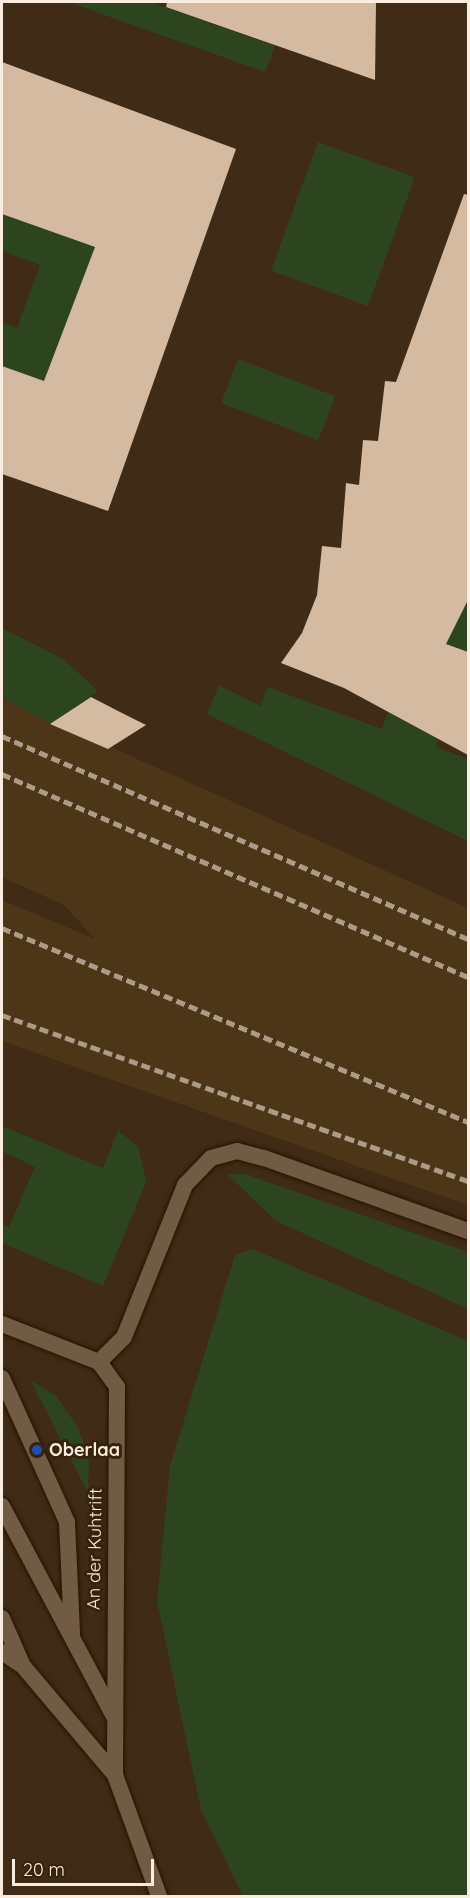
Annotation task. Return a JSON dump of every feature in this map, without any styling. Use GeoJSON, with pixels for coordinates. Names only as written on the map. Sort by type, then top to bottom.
{"type":"FeatureCollection","features":[{"type":"Feature","properties":{"kind":"lane"},"geometry":{"type":"LineString","coordinates":[[2,1324],[99,1362],[124,1337],[180,1193],[211,1158],[237,1151],[264,1158],[468,1231]]}},
{"type":"Feature","properties":{"kind":"lane","name":"An der Kuhtrift"},"geometry":{"type":"LineString","coordinates":[[99,1362],[117,1387],[115,1775]]}},
{"type":"Feature","properties":{"kind":"lane"},"geometry":{"type":"LineString","coordinates":[[2,1378],[67,1522],[72,1634]]}},
{"type":"Feature","properties":{"kind":"lane"},"geometry":{"type":"LineString","coordinates":[[2,1506],[16,1543],[72,1634],[116,1722]]}},
{"type":"Feature","properties":{"kind":"lane"},"geometry":{"type":"LineString","coordinates":[[2,1533],[16,1543]]}},
{"type":"Feature","properties":{"kind":"lane"},"geometry":{"type":"LineString","coordinates":[[2,1618],[23,1666]]}},
{"type":"Feature","properties":{"kind":"lane","name":"An der Kuhtrift"},"geometry":{"type":"LineString","coordinates":[[2,1652],[23,1666],[115,1775],[159,1896]]}},
{"type":"Feature","properties":{"kind":"shaded area"},"geometry":{"type":"Polygon","coordinates":[[[2,698],[468,908],[468,1205],[2,1041],[2,900],[95,939],[64,905],[2,877],[2,698]]]}},
{"type":"Feature","properties":{"kind":"green space"},"geometry":{"type":"Polygon","coordinates":[[[68,2],[150,2],[275,46],[265,72],[68,2]]]}},
{"type":"Feature","properties":{"kind":"green space"},"geometry":{"type":"Polygon","coordinates":[[[318,142],[415,177],[368,306],[271,271],[318,142]]]}},
{"type":"Feature","properties":{"kind":"green space"},"geometry":{"type":"Polygon","coordinates":[[[2,214],[95,247],[44,381],[2,366],[2,322],[17,328],[40,265],[2,251],[2,214]]]}},
{"type":"Feature","properties":{"kind":"green space"},"geometry":{"type":"Polygon","coordinates":[[[238,359],[335,396],[318,440],[221,403],[238,359]]]}},
{"type":"Feature","properties":{"kind":"green space"},"geometry":{"type":"Polygon","coordinates":[[[468,600],[468,652],[432,639],[454,628],[468,600]]]}},
{"type":"Feature","properties":{"kind":"green space"},"geometry":{"type":"Polygon","coordinates":[[[2,628],[63,659],[98,691],[50,724],[2,698],[2,628]]]}},
{"type":"Feature","properties":{"kind":"green space"},"geometry":{"type":"Polygon","coordinates":[[[219,685],[261,706],[267,687],[382,729],[388,712],[438,739],[436,747],[468,759],[468,841],[207,714],[219,685]]]}},
{"type":"Feature","properties":{"kind":"green space"},"geometry":{"type":"Polygon","coordinates":[[[2,1126],[103,1168],[118,1131],[138,1146],[146,1182],[103,1286],[2,1243],[2,1225],[9,1227],[35,1167],[2,1151],[2,1126]]]}},
{"type":"Feature","properties":{"kind":"green space"},"geometry":{"type":"Polygon","coordinates":[[[227,1174],[245,1174],[468,1252],[468,1309],[276,1221],[227,1174]]]}},
{"type":"Feature","properties":{"kind":"green space"},"geometry":{"type":"Polygon","coordinates":[[[252,1249],[468,1341],[468,1896],[243,1896],[201,1810],[157,1601],[170,1466],[235,1255],[252,1249]]]}},
{"type":"Feature","properties":{"kind":"green space"},"geometry":{"type":"Polygon","coordinates":[[[31,1381],[56,1396],[77,1426],[89,1456],[88,1493],[31,1381]]]}},
{"type":"Feature","properties":{"kind":"building"},"geometry":{"type":"Polygon","coordinates":[[[167,2],[376,2],[375,80],[166,7],[167,2]]]}},
{"type":"Feature","properties":{"kind":"building"},"geometry":{"type":"Polygon","coordinates":[[[2,62],[236,149],[108,511],[2,474],[2,366],[44,381],[95,247],[2,214],[2,62]]]}},
{"type":"Feature","properties":{"kind":"building"},"geometry":{"type":"Polygon","coordinates":[[[464,194],[468,195],[468,600],[446,644],[468,652],[468,755],[344,688],[281,663],[302,633],[317,595],[322,546],[341,548],[346,483],[359,485],[363,440],[378,441],[385,381],[396,382],[464,194]]]}},
{"type":"Feature","properties":{"kind":"building"},"geometry":{"type":"Polygon","coordinates":[[[91,697],[146,725],[108,749],[50,724],[91,697]]]}},
{"type":"Feature","properties":{"kind":"railway"},"geometry":{"type":"LineString","coordinates":[[2,736],[468,939]]}},
{"type":"Feature","properties":{"kind":"railway"},"geometry":{"type":"LineString","coordinates":[[2,774],[468,977]]}},
{"type":"Feature","properties":{"kind":"railway"},"geometry":{"type":"LineString","coordinates":[[2,928],[468,1122]]}},
{"type":"Feature","properties":{"kind":"railway"},"geometry":{"type":"LineString","coordinates":[[2,1015],[468,1181]]}},
{"type":"Feature","properties":{"kind":"place","name":"Oberlaa"},"geometry":{"type":"Point","coordinates":[37,1450]}}]}
